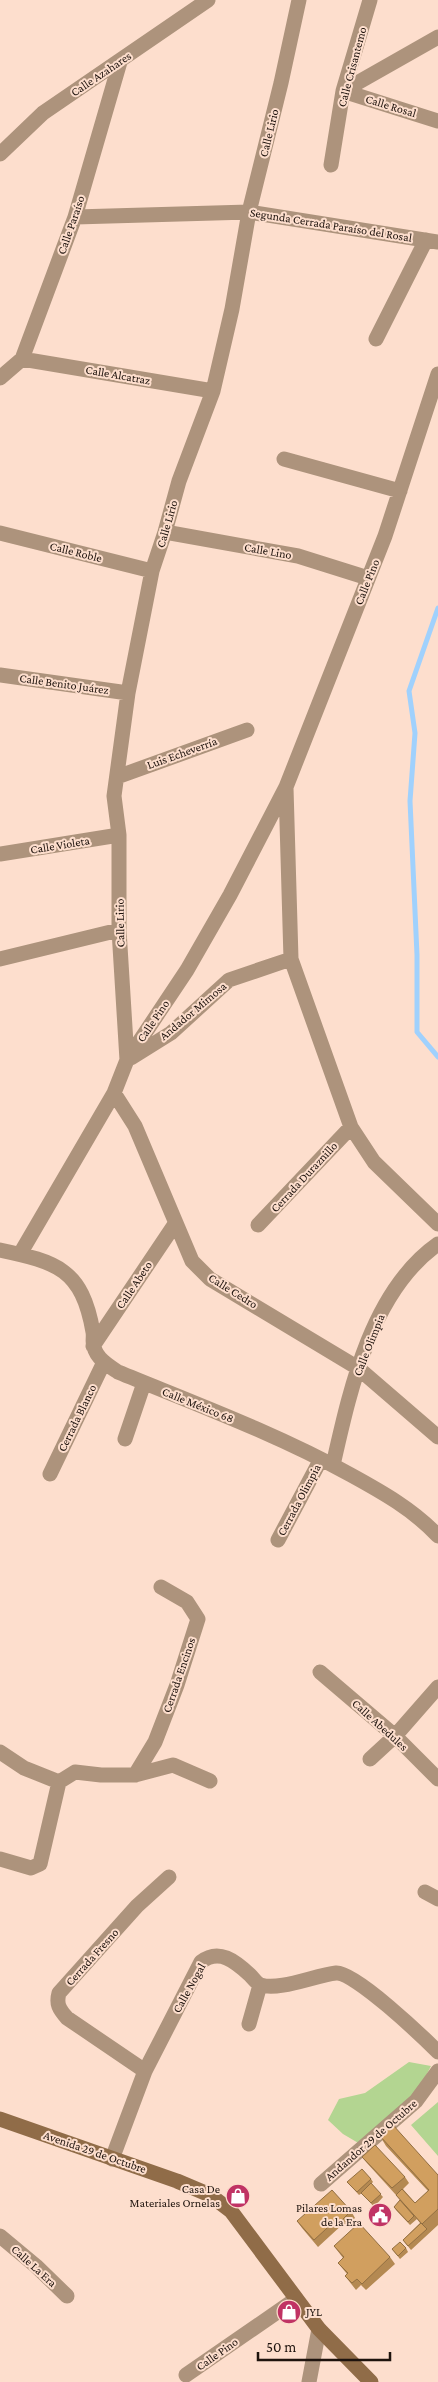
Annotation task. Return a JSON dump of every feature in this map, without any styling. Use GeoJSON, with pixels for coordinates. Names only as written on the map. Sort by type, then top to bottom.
{"type":"FeatureCollection","features":[{"type":"Feature","properties":{"kind":"street","name":"Calle Azahares"},"geometry":{"type":"LineString","coordinates":[[0,154],[43,113],[208,0]]}},
{"type":"Feature","properties":{"kind":"street","name":"Calle Lirio"},"geometry":{"type":"LineString","coordinates":[[127,1060],[120,930],[119,836],[114,796],[128,693],[152,571],[166,532],[179,481],[213,391],[232,309],[249,212],[281,83],[299,0]]}},
{"type":"Feature","properties":{"kind":"street","name":"Calle Crisantemo"},"geometry":{"type":"LineString","coordinates":[[331,165],[343,91],[370,0]]}},
{"type":"Feature","properties":{"kind":"street"},"geometry":{"type":"LineString","coordinates":[[343,91],[438,38]]}},
{"type":"Feature","properties":{"kind":"street","name":"Calle Paraíso"},"geometry":{"type":"LineString","coordinates":[[0,378],[22,359],[75,217],[120,62]]}},
{"type":"Feature","properties":{"kind":"street","name":"Calle Rosal"},"geometry":{"type":"LineString","coordinates":[[343,91],[438,121]]}},
{"type":"Feature","properties":{"kind":"street","name":"Segunda Cerrada Paraíso del Rosal"},"geometry":{"type":"LineString","coordinates":[[75,217],[249,212],[432,241]]}},
{"type":"Feature","properties":{"kind":"street"},"geometry":{"type":"LineString","coordinates":[[376,339],[432,241]]}},
{"type":"Feature","properties":{"kind":"street","name":"Calle Alcatraz"},"geometry":{"type":"LineString","coordinates":[[22,359],[213,391]]}},
{"type":"Feature","properties":{"kind":"street","name":"Calle Pino"},"geometry":{"type":"LineString","coordinates":[[20,1254],[114,1093],[127,1060],[187,970],[230,895],[286,787],[400,492],[438,374]]}},
{"type":"Feature","properties":{"kind":"street"},"geometry":{"type":"LineString","coordinates":[[284,460],[400,492]]}},
{"type":"Feature","properties":{"kind":"street","name":"Calle Lino"},"geometry":{"type":"LineString","coordinates":[[166,532],[298,556],[368,578]]}},
{"type":"Feature","properties":{"kind":"street","name":"Calle Roble"},"geometry":{"type":"LineString","coordinates":[[0,533],[152,571]]}},
{"type":"Feature","properties":{"kind":"street","name":"Calle Benito Juárez"},"geometry":{"type":"LineString","coordinates":[[0,675],[128,693]]}},
{"type":"Feature","properties":{"kind":"street","name":"Luis Echeverría"},"geometry":{"type":"LineString","coordinates":[[117,777],[246,730]]}},
{"type":"Feature","properties":{"kind":"street","name":"Calle Pino"},"geometry":{"type":"LineString","coordinates":[[286,787],[291,959],[351,1127],[374,1162],[438,1224]]}},
{"type":"Feature","properties":{"kind":"street","name":"Calle Violeta"},"geometry":{"type":"LineString","coordinates":[[0,854],[119,836]]}},
{"type":"Feature","properties":{"kind":"street"},"geometry":{"type":"LineString","coordinates":[[0,959],[120,930]]}},
{"type":"Feature","properties":{"kind":"street","name":"Andador Mimosa"},"geometry":{"type":"LineString","coordinates":[[127,1060],[171,1033],[229,980],[291,959]]}},
{"type":"Feature","properties":{"kind":"street","name":"Calle Cedro"},"geometry":{"type":"LineString","coordinates":[[114,1093],[135,1126],[192,1261],[210,1279],[358,1368],[438,1437]]}},
{"type":"Feature","properties":{"kind":"street","name":"Cerrada Duraznillo"},"geometry":{"type":"LineString","coordinates":[[258,1225],[351,1127]]}},
{"type":"Feature","properties":{"kind":"street","name":"Calle Abeto"},"geometry":{"type":"LineString","coordinates":[[93,1346],[175,1224]]}},
{"type":"Feature","properties":{"kind":"street","name":"Calle Olimpia"},"geometry":{"type":"LineString","coordinates":[[327,1462],[358,1368],[384,1308],[406,1273],[438,1244]]}},
{"type":"Feature","properties":{"kind":"street","name":"Calle México 68"},"geometry":{"type":"LineString","coordinates":[[0,1250],[45,1261],[73,1278],[87,1310],[93,1332],[93,1346],[104,1362],[118,1372],[270,1435],[327,1462],[378,1490],[426,1523],[438,1536]]}},
{"type":"Feature","properties":{"kind":"street","name":"Cerrada Blanco"},"geometry":{"type":"LineString","coordinates":[[50,1474],[104,1362]]}},
{"type":"Feature","properties":{"kind":"street"},"geometry":{"type":"LineString","coordinates":[[125,1439],[144,1383]]}},
{"type":"Feature","properties":{"kind":"street","name":"Cerrada Olimpia"},"geometry":{"type":"LineString","coordinates":[[278,1540],[327,1462]]}},
{"type":"Feature","properties":{"kind":"street","name":"Cerrada Encinos"},"geometry":{"type":"LineString","coordinates":[[135,1775],[155,1742],[177,1685],[198,1619],[187,1602],[161,1587]]}},
{"type":"Feature","properties":{"kind":"street","name":"Calle Abedules"},"geometry":{"type":"LineString","coordinates":[[320,1672],[395,1736],[438,1779]]}},
{"type":"Feature","properties":{"kind":"street"},"geometry":{"type":"LineString","coordinates":[[370,1759],[395,1736],[438,1687]]}},
{"type":"Feature","properties":{"kind":"street"},"geometry":{"type":"LineString","coordinates":[[0,1752],[24,1768],[59,1782]]}},
{"type":"Feature","properties":{"kind":"street"},"geometry":{"type":"LineString","coordinates":[[0,1860],[31,1868],[40,1864],[59,1782],[75,1772],[101,1776],[135,1775],[173,1765],[210,1781]]}},
{"type":"Feature","properties":{"kind":"street","name":"Cerrada Fresno"},"geometry":{"type":"LineString","coordinates":[[145,2071],[67,2018],[59,2009],[57,2001],[59,1993],[137,1906],[169,1877]]}},
{"type":"Feature","properties":{"kind":"street","name":"Calle Nogal"},"geometry":{"type":"LineString","coordinates":[[112,2159],[145,2071],[200,1962],[209,1956],[221,1955],[240,1965],[260,1985]]}},
{"type":"Feature","properties":{"kind":"street"},"geometry":{"type":"LineString","coordinates":[[249,2024],[260,1985],[272,1986],[339,1972],[354,1978],[414,2028],[438,2052]]}},
{"type":"Feature","properties":{"kind":"street","name":"Andandor 29 de Octubre"},"geometry":{"type":"LineString","coordinates":[[321,2184],[416,2101],[438,2071]]}},
{"type":"Feature","properties":{"kind":"street","name":"Avenida 29 de Octubre"},"geometry":{"type":"LineString","coordinates":[[0,2119],[210,2195],[231,2211],[319,2329],[371,2382]]}},
{"type":"Feature","properties":{"kind":"street","name":"Calle La Era"},"geometry":{"type":"LineString","coordinates":[[0,2236],[36,2266],[67,2296]]}},
{"type":"Feature","properties":{"kind":"street","name":"Calle Pino"},"geometry":{"type":"LineString","coordinates":[[186,2375],[296,2299]]}},
{"type":"Feature","properties":{"kind":"street"},"geometry":{"type":"LineString","coordinates":[[309,2382],[319,2329]]}},
{"type":"Feature","properties":{"kind":"green space"},"geometry":{"type":"Polygon","coordinates":[[[409,2062],[431,2066],[417,2093],[360,2144],[343,2134],[328,2120],[339,2099],[365,2093],[409,2062]]]}},
{"type":"Feature","properties":{"kind":"green space"},"geometry":{"type":"Polygon","coordinates":[[[438,2102],[438,2156],[411,2125],[438,2102]]]}},
{"type":"Feature","properties":{"kind":"building"},"geometry":{"type":"Polygon","coordinates":[[[393,2125],[438,2175],[438,2209],[422,2224],[396,2195],[402,2189],[415,2203],[429,2190],[380,2136],[393,2125]]]}},
{"type":"Feature","properties":{"kind":"building"},"geometry":{"type":"Polygon","coordinates":[[[375,2145],[405,2177],[392,2188],[362,2157],[375,2145]]]}},
{"type":"Feature","properties":{"kind":"building"},"geometry":{"type":"Polygon","coordinates":[[[362,2169],[371,2179],[357,2192],[347,2182],[362,2169]]]}},
{"type":"Feature","properties":{"kind":"building"},"geometry":{"type":"Polygon","coordinates":[[[371,2183],[381,2194],[371,2203],[361,2193],[371,2183]]]}},
{"type":"Feature","properties":{"kind":"building"},"geometry":{"type":"Polygon","coordinates":[[[332,2190],[351,2211],[341,2221],[338,2218],[314,2240],[297,2221],[332,2190]]]}},
{"type":"Feature","properties":{"kind":"building"},"geometry":{"type":"Polygon","coordinates":[[[400,2200],[414,2216],[408,2222],[394,2207],[400,2200]]]}},
{"type":"Feature","properties":{"kind":"building"},"geometry":{"type":"Polygon","coordinates":[[[359,2223],[390,2257],[362,2284],[357,2279],[352,2283],[345,2276],[348,2273],[338,2263],[344,2257],[334,2246],[359,2223]]]}},
{"type":"Feature","properties":{"kind":"building"},"geometry":{"type":"Polygon","coordinates":[[[421,2223],[427,2229],[408,2246],[403,2240],[421,2223]]]}},
{"type":"Feature","properties":{"kind":"building"},"geometry":{"type":"Polygon","coordinates":[[[400,2242],[406,2248],[398,2256],[392,2249],[400,2242]]]}},
{"type":"Feature","properties":{"kind":"waterway"},"geometry":{"type":"LineString","coordinates":[[438,608],[409,691],[415,733],[410,801],[417,955],[417,1032],[438,1057]]}},
{"type":"Feature","properties":{"kind":"place","name":"Casa De Materiales Ornelas"},"geometry":{"type":"Point","coordinates":[238,2196]}},
{"type":"Feature","properties":{"kind":"place","name":"Pilares Lomas de la Era"},"geometry":{"type":"Point","coordinates":[380,2215]}},
{"type":"Feature","properties":{"kind":"place","name":"JYL"},"geometry":{"type":"Point","coordinates":[289,2312]}}]}
